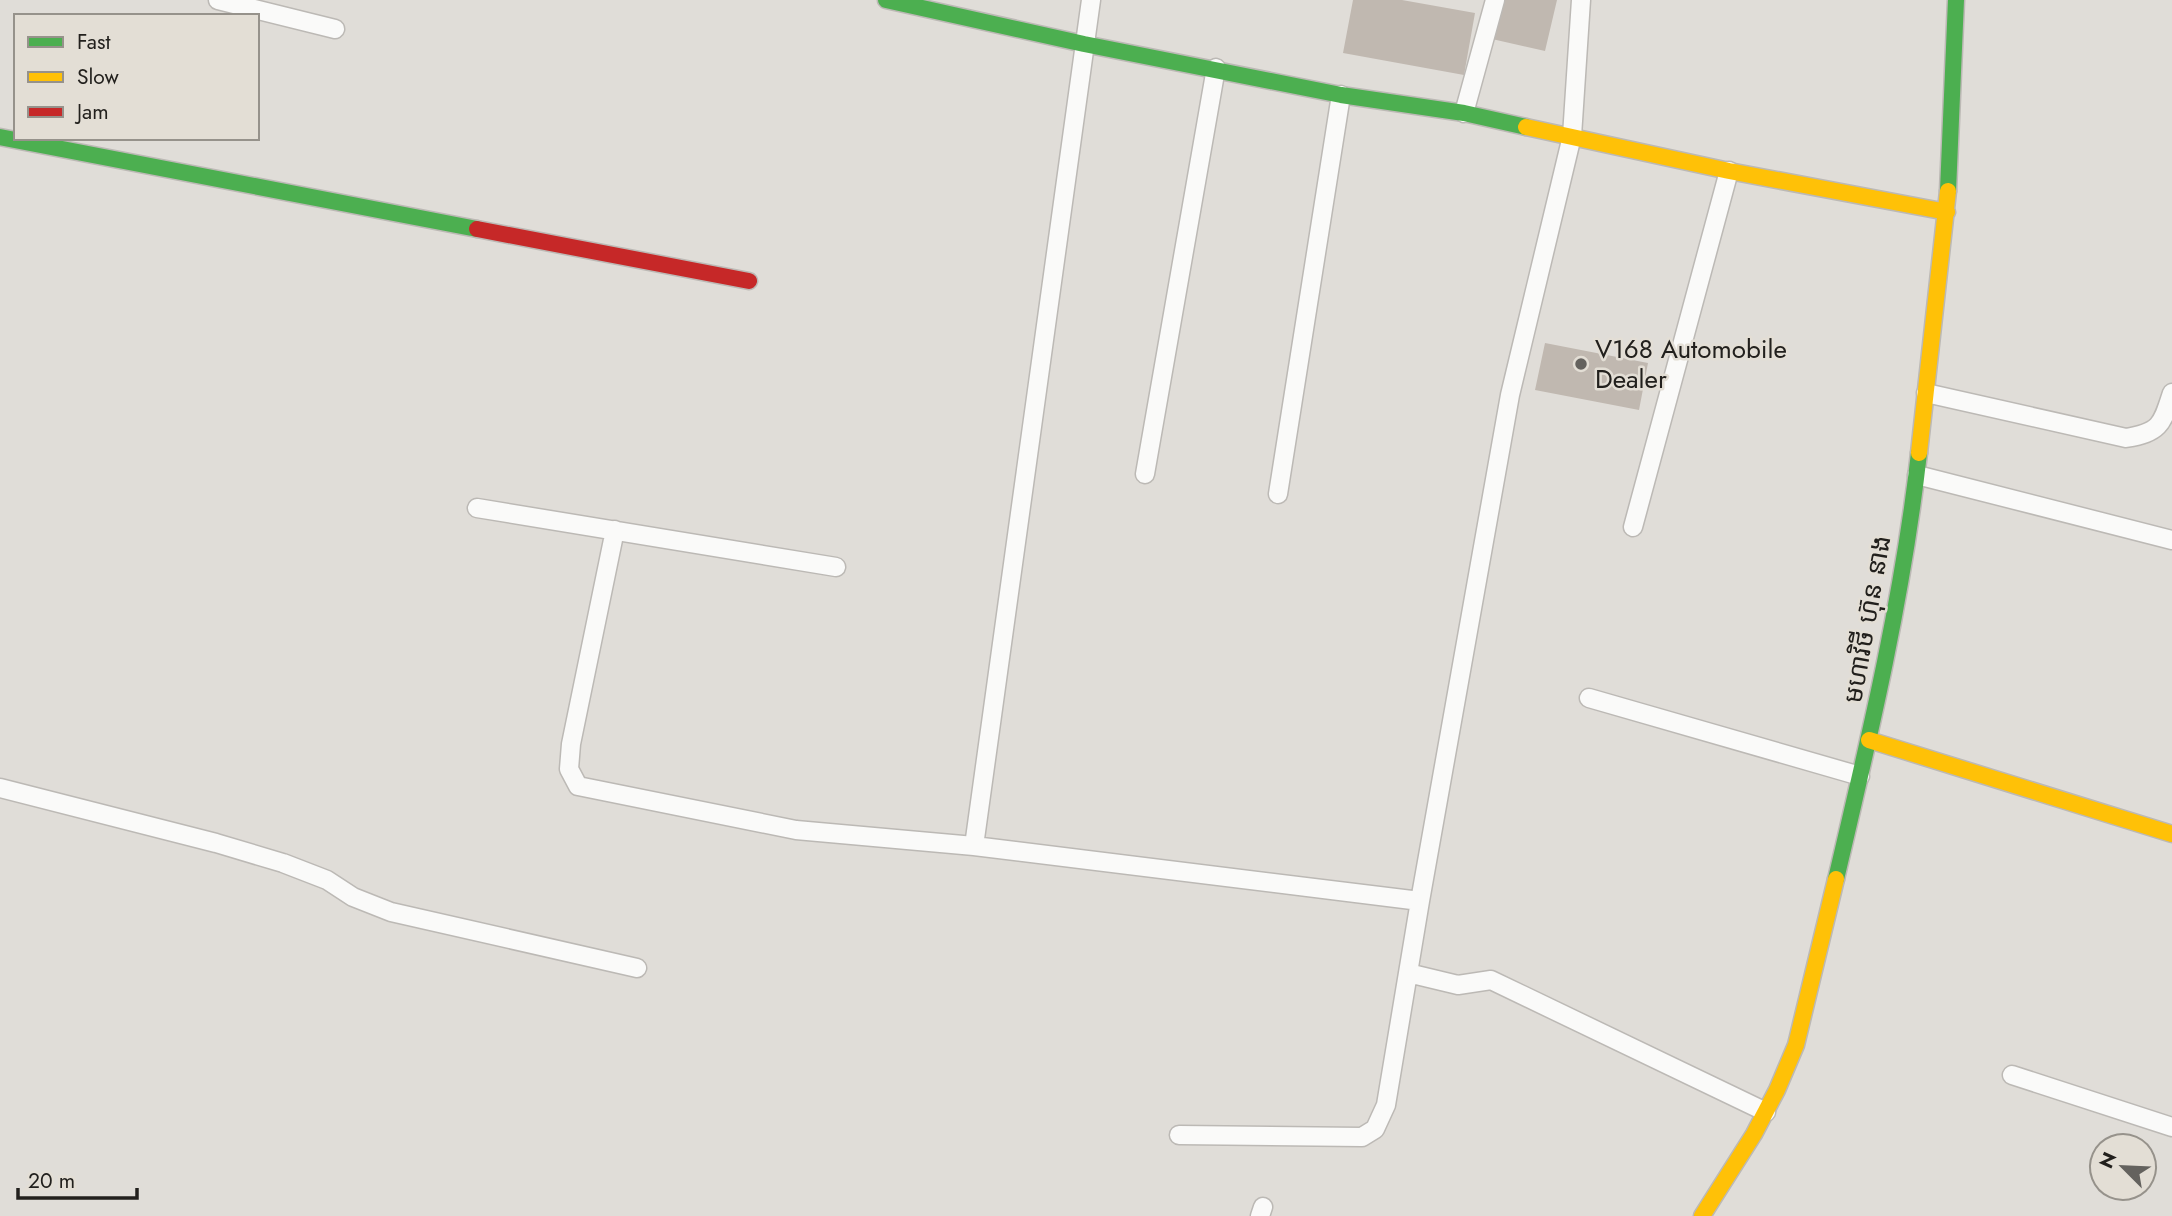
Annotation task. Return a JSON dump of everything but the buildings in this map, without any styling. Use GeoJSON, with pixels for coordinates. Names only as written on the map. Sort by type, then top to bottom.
{"type":"FeatureCollection","features":[{"type":"Feature","properties":{"kind":"street"},"geometry":{"type":"LineString","coordinates":[[886,0],[1084,44],[1216,68],[1341,95],[1464,113],[1729,171],[1947,212]]}},
{"type":"Feature","properties":{"kind":"street","name":"មហាវិថី ហ៊ុន នាង"},"geometry":{"type":"LineString","coordinates":[[1702,1216],[1766,1112],[1784,1077],[1796,1045],[1869,740],[1892,626],[1917,475],[1947,212],[1955,0]]}},
{"type":"Feature","properties":{"kind":"street"},"geometry":{"type":"LineString","coordinates":[[16,140],[749,281]]}},
{"type":"Feature","properties":{"kind":"street"},"geometry":{"type":"LineString","coordinates":[[1869,740],[2172,834]]}},
{"type":"Feature","properties":{"kind":"lane"},"geometry":{"type":"LineString","coordinates":[[218,0],[335,29]]}},
{"type":"Feature","properties":{"kind":"lane"},"geometry":{"type":"LineString","coordinates":[[974,846],[1091,0]]}},
{"type":"Feature","properties":{"kind":"lane"},"geometry":{"type":"LineString","coordinates":[[1464,113],[1494,0]]}},
{"type":"Feature","properties":{"kind":"lane"},"geometry":{"type":"LineString","coordinates":[[1179,1135],[1362,1137],[1375,1129],[1386,1105],[1510,395],[1572,136],[1581,0]]}},
{"type":"Feature","properties":{"kind":"lane"},"geometry":{"type":"LineString","coordinates":[[1145,474],[1216,68]]}},
{"type":"Feature","properties":{"kind":"lane"},"geometry":{"type":"LineString","coordinates":[[1278,494],[1341,95]]}},
{"type":"Feature","properties":{"kind":"lane"},"geometry":{"type":"LineString","coordinates":[[1633,527],[1729,171]]}},
{"type":"Feature","properties":{"kind":"lane"},"geometry":{"type":"LineString","coordinates":[[1926,393],[2126,438],[2148,435],[2163,421],[2172,393]]}},
{"type":"Feature","properties":{"kind":"lane"},"geometry":{"type":"LineString","coordinates":[[1917,475],[2172,540]]}},
{"type":"Feature","properties":{"kind":"lane"},"geometry":{"type":"LineString","coordinates":[[477,508],[836,567]]}},
{"type":"Feature","properties":{"kind":"lane"},"geometry":{"type":"LineString","coordinates":[[615,530],[571,744],[569,769],[578,786],[796,830],[974,846],[1420,901]]}},
{"type":"Feature","properties":{"kind":"lane"},"geometry":{"type":"LineString","coordinates":[[1589,698],[1860,776]]}},
{"type":"Feature","properties":{"kind":"lane"},"geometry":{"type":"LineString","coordinates":[[0,788],[216,843],[283,863],[327,880],[353,897],[391,912],[637,968]]}},
{"type":"Feature","properties":{"kind":"lane"},"geometry":{"type":"LineString","coordinates":[[1408,973],[1458,985],[1491,980],[1766,1112]]}},
{"type":"Feature","properties":{"kind":"lane"},"geometry":{"type":"LineString","coordinates":[[2012,1075],[2172,1127]]}},
{"type":"Feature","properties":{"kind":"traffic: fast"},"geometry":{"type":"LineString","coordinates":[[886,0],[1084,44],[1341,95],[1464,113],[1526,127]]}},
{"type":"Feature","properties":{"kind":"traffic: fast"},"geometry":{"type":"LineString","coordinates":[[1948,191],[1956,0]]}},
{"type":"Feature","properties":{"kind":"traffic: fast"},"geometry":{"type":"LineString","coordinates":[[0,137],[14,140]]}},
{"type":"Feature","properties":{"kind":"traffic: fast"},"geometry":{"type":"LineString","coordinates":[[16,140],[477,229]]}},
{"type":"Feature","properties":{"kind":"traffic: fast"},"geometry":{"type":"LineString","coordinates":[[1836,879],[1873,721],[1894,614],[1919,453]]}},
{"type":"Feature","properties":{"kind":"traffic: slow"},"geometry":{"type":"LineString","coordinates":[[1526,127],[1729,171],[1947,212]]}},
{"type":"Feature","properties":{"kind":"traffic: slow"},"geometry":{"type":"LineString","coordinates":[[1919,453],[1948,191]]}},
{"type":"Feature","properties":{"kind":"traffic: slow"},"geometry":{"type":"LineString","coordinates":[[1869,740],[2172,834]]}},
{"type":"Feature","properties":{"kind":"traffic: slow"},"geometry":{"type":"LineString","coordinates":[[1702,1216],[1754,1134],[1796,1045],[1836,879]]}},
{"type":"Feature","properties":{"kind":"traffic: jam"},"geometry":{"type":"LineString","coordinates":[[477,229],[749,281]]}},
{"type":"Feature","properties":{"kind":"place","name":"V168 Automobile Dealer"},"geometry":{"type":"Point","coordinates":[1581,364]}}]}
